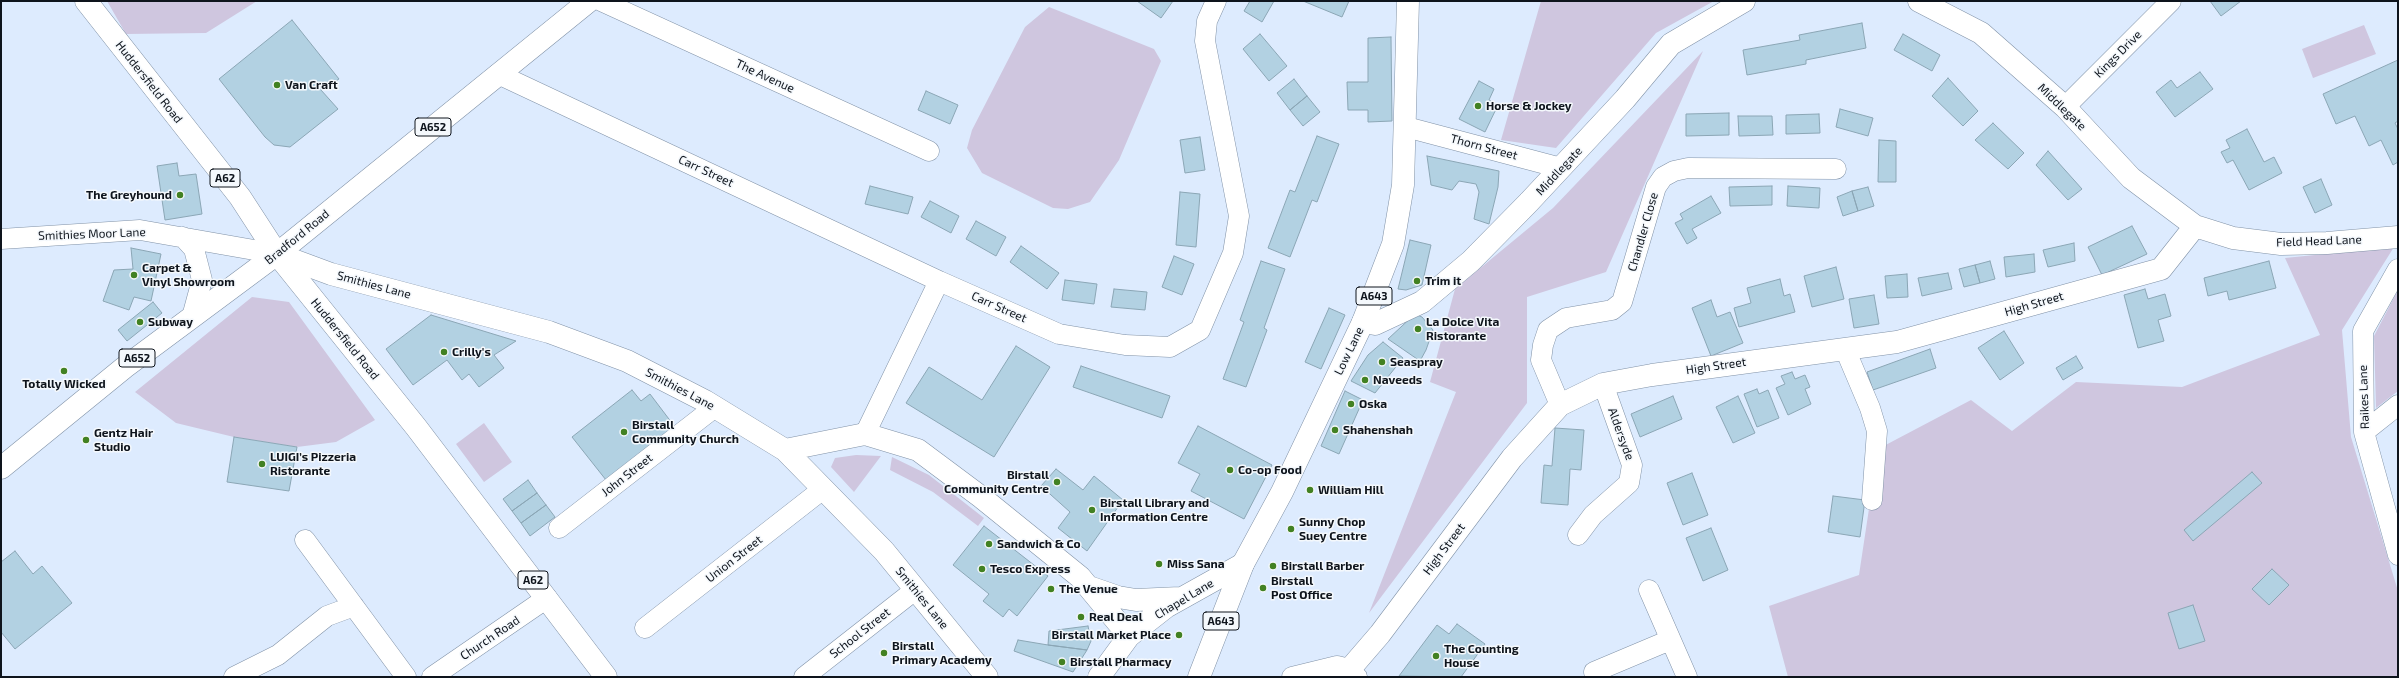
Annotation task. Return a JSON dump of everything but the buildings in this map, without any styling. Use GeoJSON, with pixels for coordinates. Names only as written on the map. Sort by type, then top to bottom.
{"type":"FeatureCollection","features":[{"type":"Feature","properties":{"kind":"main road","name":"Huddersfield Road"},"geometry":{"type":"LineString","coordinates":[[86,1],[240,198],[277,254],[416,427],[606,677]]}},
{"type":"Feature","properties":{"kind":"main road","name":"Bradford Road"},"geometry":{"type":"LineString","coordinates":[[1,468],[125,367],[277,254],[589,1]]}},
{"type":"Feature","properties":{"kind":"main road","name":"Low Lane"},"geometry":{"type":"LineString","coordinates":[[1199,677],[1243,564],[1282,492],[1363,322],[1393,244],[1403,186],[1406,127],[1408,1]]}},
{"type":"Feature","properties":{"kind":"main road","name":"Middlegate"},"geometry":{"type":"LineString","coordinates":[[1363,322],[1375,324],[1422,302],[1471,261],[1625,99],[1671,44],[1744,1]]}},
{"type":"Feature","properties":{"kind":"main road","name":"Middlegate"},"geometry":{"type":"LineString","coordinates":[[1919,1],[1981,33],[2065,107],[2131,178],[2195,226]]}},
{"type":"Feature","properties":{"kind":"main road","name":"Field Head Lane"},"geometry":{"type":"LineString","coordinates":[[2195,226],[2233,238],[2281,244],[2327,243],[2398,237]]}},
{"type":"Feature","properties":{"kind":"main road","name":"High Street"},"geometry":{"type":"LineString","coordinates":[[1349,675],[1512,458],[1560,405],[1603,384],[1652,375],[1897,342],[2162,269],[2195,226]]}},
{"type":"Feature","properties":{"kind":"main road","name":"Smithies Lane"},"geometry":{"type":"LineString","coordinates":[[277,254],[330,274],[548,332],[626,361],[715,407],[785,450],[884,552],[987,677]]}},
{"type":"Feature","properties":{"kind":"main road"},"geometry":{"type":"LineString","coordinates":[[785,450],[865,434],[918,450],[981,497],[1080,577],[1128,636]]}},
{"type":"Feature","properties":{"kind":"main road","name":"Chapel Lane"},"geometry":{"type":"LineString","coordinates":[[1099,677],[1128,636],[1166,607],[1243,564]]}},
{"type":"Feature","properties":{"kind":"main road"},"geometry":{"type":"LineString","coordinates":[[1088,587],[1118,598],[1136,600],[1181,598]]}},
{"type":"Feature","properties":{"kind":"street","name":"The Avenue"},"geometry":{"type":"LineString","coordinates":[[601,1],[929,151]]}},
{"type":"Feature","properties":{"kind":"street","name":"Carr Street"},"geometry":{"type":"LineString","coordinates":[[498,74],[939,280],[1059,334],[1125,345],[1170,347],[1200,330],[1233,253],[1239,216],[1205,41],[1207,21],[1216,1]]}},
{"type":"Feature","properties":{"kind":"street","name":"Kings Drive"},"geometry":{"type":"LineString","coordinates":[[2065,107],[2170,1]]}},
{"type":"Feature","properties":{"kind":"street","name":"Thorn Street"},"geometry":{"type":"LineString","coordinates":[[1406,127],[1561,168]]}},
{"type":"Feature","properties":{"kind":"street","name":"Chandler Close"},"geometry":{"type":"LineString","coordinates":[[1560,405],[1541,360],[1543,345],[1548,330],[1566,318],[1612,310],[1622,302],[1656,187],[1663,177],[1674,171],[1688,168],[1836,169]]}},
{"type":"Feature","properties":{"kind":"street","name":"Smithies Moor Lane"},"geometry":{"type":"LineString","coordinates":[[1,239],[140,230],[277,254]]}},
{"type":"Feature","properties":{"kind":"street"},"geometry":{"type":"LineString","coordinates":[[183,237],[194,248],[202,280],[192,317]]}},
{"type":"Feature","properties":{"kind":"street","name":"Raikes Lane"},"geometry":{"type":"LineString","coordinates":[[2398,269],[2363,331],[2364,432],[2398,554]]}},
{"type":"Feature","properties":{"kind":"street"},"geometry":{"type":"LineString","coordinates":[[865,434],[939,280]]}},
{"type":"Feature","properties":{"kind":"street"},"geometry":{"type":"LineString","coordinates":[[1845,349],[1870,408],[1877,431],[1872,500]]}},
{"type":"Feature","properties":{"kind":"street","name":"Aldersyde"},"geometry":{"type":"LineString","coordinates":[[1578,534],[1593,515],[1629,483],[1632,465],[1603,384]]}},
{"type":"Feature","properties":{"kind":"street"},"geometry":{"type":"LineString","coordinates":[[2364,432],[2398,404]]}},
{"type":"Feature","properties":{"kind":"street","name":"John Street"},"geometry":{"type":"LineString","coordinates":[[559,528],[715,407]]}},
{"type":"Feature","properties":{"kind":"street","name":"Union Street"},"geometry":{"type":"LineString","coordinates":[[645,628],[823,489]]}},
{"type":"Feature","properties":{"kind":"street"},"geometry":{"type":"LineString","coordinates":[[305,540],[406,677]]}},
{"type":"Feature","properties":{"kind":"street","name":"School Street"},"geometry":{"type":"LineString","coordinates":[[804,677],[915,590]]}},
{"type":"Feature","properties":{"kind":"street"},"geometry":{"type":"LineString","coordinates":[[1649,590],[1687,677]]}},
{"type":"Feature","properties":{"kind":"street","name":"Church Road"},"geometry":{"type":"LineString","coordinates":[[432,677],[547,598]]}},
{"type":"Feature","properties":{"kind":"street"},"geometry":{"type":"LineString","coordinates":[[234,677],[278,655],[327,616],[354,606]]}},
{"type":"Feature","properties":{"kind":"street"},"geometry":{"type":"LineString","coordinates":[[1594,672],[1670,640]]}},
{"type":"Feature","properties":{"kind":"street"},"geometry":{"type":"LineString","coordinates":[[1292,677],[1337,666],[1349,675]]}},
{"type":"Feature","properties":{"kind":"shaded area"},"geometry":{"type":"Polygon","coordinates":[[[107,1],[257,1],[206,33],[126,34],[107,1]]]}},
{"type":"Feature","properties":{"kind":"shaded area"},"geometry":{"type":"Polygon","coordinates":[[[1541,1],[1714,1],[1656,33],[1556,148],[1501,140],[1541,1]]]}},
{"type":"Feature","properties":{"kind":"shaded area"},"geometry":{"type":"Polygon","coordinates":[[[1049,7],[1154,49],[1161,61],[1119,160],[1090,202],[1068,209],[1053,208],[982,173],[967,148],[972,130],[1025,27],[1049,7]]]}},
{"type":"Feature","properties":{"kind":"shaded area"},"geometry":{"type":"Polygon","coordinates":[[[2364,25],[2376,54],[2313,78],[2302,49],[2364,25]]]}},
{"type":"Feature","properties":{"kind":"shaded area"},"geometry":{"type":"Polygon","coordinates":[[[1703,51],[1606,272],[1527,297],[1527,403],[1369,613],[1456,392],[1430,382],[1455,289],[1553,208],[1703,51]]]}},
{"type":"Feature","properties":{"kind":"shaded area"},"geometry":{"type":"Polygon","coordinates":[[[2394,247],[2342,330],[2351,437],[2398,591],[2398,677],[1788,677],[1769,606],[1859,575],[1878,449],[1971,400],[2012,431],[2076,382],[2182,387],[2320,335],[2285,258],[2394,247]]]}},
{"type":"Feature","properties":{"kind":"shaded area"},"geometry":{"type":"Polygon","coordinates":[[[2398,290],[2398,391],[2376,408],[2374,336],[2398,290]]]}},
{"type":"Feature","properties":{"kind":"shaded area"},"geometry":{"type":"Polygon","coordinates":[[[252,297],[289,302],[375,420],[336,442],[297,447],[234,437],[176,423],[135,392],[252,297]]]}},
{"type":"Feature","properties":{"kind":"shaded area"},"geometry":{"type":"Polygon","coordinates":[[[484,423],[512,462],[484,482],[456,444],[484,423]]]}},
{"type":"Feature","properties":{"kind":"shaded area"},"geometry":{"type":"Polygon","coordinates":[[[856,455],[881,456],[854,492],[831,467],[835,458],[856,455]]]}},
{"type":"Feature","properties":{"kind":"shaded area"},"geometry":{"type":"Polygon","coordinates":[[[892,457],[929,475],[984,518],[978,526],[933,492],[890,470],[892,457]]]}},
{"type":"Feature","properties":{"kind":"place","name":"Van Craft"},"geometry":{"type":"Point","coordinates":[277,85]}},
{"type":"Feature","properties":{"kind":"place","name":"Horse & Jockey"},"geometry":{"type":"Point","coordinates":[1478,106]}},
{"type":"Feature","properties":{"kind":"place","name":"The Greyhound"},"geometry":{"type":"Point","coordinates":[180,195]}},
{"type":"Feature","properties":{"kind":"place","name":"Carpet & Vinyl Showroom"},"geometry":{"type":"Point","coordinates":[134,275]}},
{"type":"Feature","properties":{"kind":"place","name":"Trim it"},"geometry":{"type":"Point","coordinates":[1417,281]}},
{"type":"Feature","properties":{"kind":"place","name":"Subway"},"geometry":{"type":"Point","coordinates":[140,322]}},
{"type":"Feature","properties":{"kind":"place","name":"La Dolce Vita Ristorante"},"geometry":{"type":"Point","coordinates":[1418,329]}},
{"type":"Feature","properties":{"kind":"place","name":"Crilly's"},"geometry":{"type":"Point","coordinates":[444,352]}},
{"type":"Feature","properties":{"kind":"place","name":"Seaspray"},"geometry":{"type":"Point","coordinates":[1382,362]}},
{"type":"Feature","properties":{"kind":"place","name":"Totally Wicked"},"geometry":{"type":"Point","coordinates":[64,371]}},
{"type":"Feature","properties":{"kind":"place","name":"Naveeds"},"geometry":{"type":"Point","coordinates":[1365,380]}},
{"type":"Feature","properties":{"kind":"place","name":"Oska"},"geometry":{"type":"Point","coordinates":[1351,404]}},
{"type":"Feature","properties":{"kind":"place","name":"Shahenshah"},"geometry":{"type":"Point","coordinates":[1335,430]}},
{"type":"Feature","properties":{"kind":"place","name":"Birstall Community Church"},"geometry":{"type":"Point","coordinates":[624,432]}},
{"type":"Feature","properties":{"kind":"place","name":"Gentz Hair Studio"},"geometry":{"type":"Point","coordinates":[86,440]}},
{"type":"Feature","properties":{"kind":"place","name":"LUIGI’s Pizzeria Ristorante"},"geometry":{"type":"Point","coordinates":[262,464]}},
{"type":"Feature","properties":{"kind":"place","name":"Co-op Food"},"geometry":{"type":"Point","coordinates":[1230,470]}},
{"type":"Feature","properties":{"kind":"place","name":"Birstall Community Centre"},"geometry":{"type":"Point","coordinates":[1057,482]}},
{"type":"Feature","properties":{"kind":"place","name":"William Hill"},"geometry":{"type":"Point","coordinates":[1310,490]}},
{"type":"Feature","properties":{"kind":"place","name":"Birstall Library and Information Centre"},"geometry":{"type":"Point","coordinates":[1092,510]}},
{"type":"Feature","properties":{"kind":"place","name":"Sunny Chop Suey Centre"},"geometry":{"type":"Point","coordinates":[1291,529]}},
{"type":"Feature","properties":{"kind":"place","name":"Sandwich & Co"},"geometry":{"type":"Point","coordinates":[989,544]}},
{"type":"Feature","properties":{"kind":"place","name":"Miss Sana"},"geometry":{"type":"Point","coordinates":[1159,564]}},
{"type":"Feature","properties":{"kind":"place","name":"Birstall Barber"},"geometry":{"type":"Point","coordinates":[1273,566]}},
{"type":"Feature","properties":{"kind":"place","name":"Tesco Express"},"geometry":{"type":"Point","coordinates":[982,569]}},
{"type":"Feature","properties":{"kind":"place","name":"Birstall Post Office"},"geometry":{"type":"Point","coordinates":[1263,588]}},
{"type":"Feature","properties":{"kind":"place","name":"The Venue"},"geometry":{"type":"Point","coordinates":[1051,589]}},
{"type":"Feature","properties":{"kind":"place","name":"Real Deal"},"geometry":{"type":"Point","coordinates":[1081,617]}},
{"type":"Feature","properties":{"kind":"place","name":"Birstall Market Place"},"geometry":{"type":"Point","coordinates":[1179,635]}},
{"type":"Feature","properties":{"kind":"place","name":"Birstall Primary Academy"},"geometry":{"type":"Point","coordinates":[884,653]}},
{"type":"Feature","properties":{"kind":"place","name":"The Counting House"},"geometry":{"type":"Point","coordinates":[1436,656]}},
{"type":"Feature","properties":{"kind":"place","name":"Birstall Pharmacy"},"geometry":{"type":"Point","coordinates":[1062,662]}}]}
